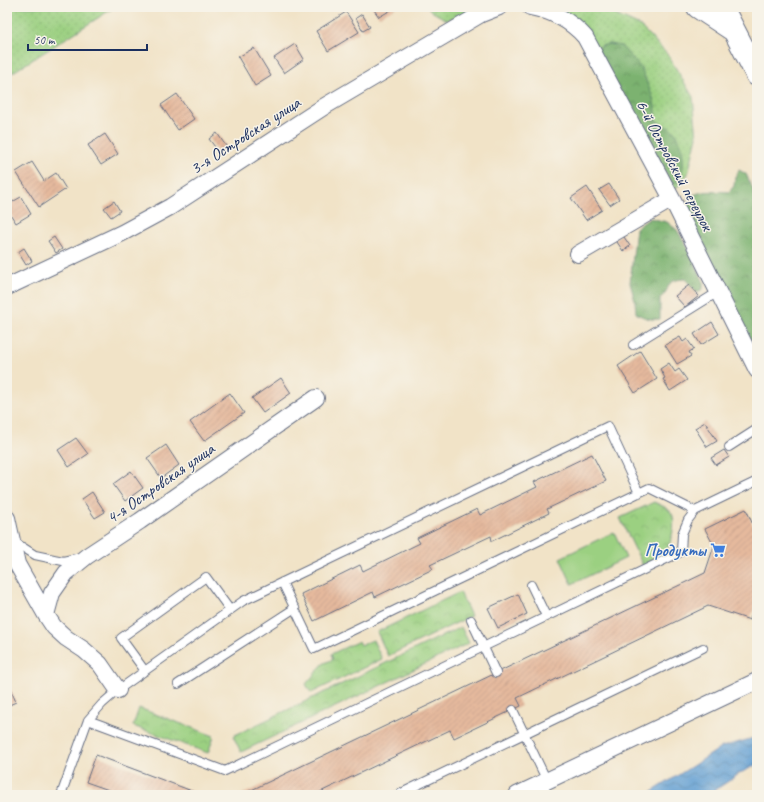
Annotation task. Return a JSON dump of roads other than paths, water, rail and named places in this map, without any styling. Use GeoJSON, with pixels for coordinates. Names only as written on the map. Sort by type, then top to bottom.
{"type":"FeatureCollection","features":[{"type":"Feature","properties":{"kind":"main road"},"geometry":{"type":"LineString","coordinates":[[698,7],[736,32]]}},
{"type":"Feature","properties":{"kind":"main road"},"geometry":{"type":"LineString","coordinates":[[722,7],[757,75]]}},
{"type":"Feature","properties":{"kind":"street","name":"3-я Островская улица"},"geometry":{"type":"LineString","coordinates":[[7,286],[122,233],[170,207],[325,106],[481,14],[499,7]]}},
{"type":"Feature","properties":{"kind":"street","name":"6-й Островский переулок"},"geometry":{"type":"LineString","coordinates":[[530,7],[551,12],[564,18],[576,26],[585,37],[672,199],[757,370]]}},
{"type":"Feature","properties":{"kind":"street"},"geometry":{"type":"LineString","coordinates":[[578,254],[672,199]]}},
{"type":"Feature","properties":{"kind":"street","name":"4-я Островская улица"},"geometry":{"type":"LineString","coordinates":[[46,615],[52,594],[66,573],[88,556],[316,398]]}},
{"type":"Feature","properties":{"kind":"street"},"geometry":{"type":"LineString","coordinates":[[7,518],[17,564],[46,615],[66,638],[84,650],[100,664],[118,690]]}},
{"type":"Feature","properties":{"kind":"street"},"geometry":{"type":"LineString","coordinates":[[517,795],[757,681]]}},
{"type":"Feature","properties":{"kind":"lane"},"geometry":{"type":"LineString","coordinates":[[633,345],[718,292]]}},
{"type":"Feature","properties":{"kind":"lane"},"geometry":{"type":"LineString","coordinates":[[61,795],[88,720],[102,704],[118,690],[243,601],[608,426],[639,493]]}},
{"type":"Feature","properties":{"kind":"lane"},"geometry":{"type":"LineString","coordinates":[[729,447],[757,429]]}},
{"type":"Feature","properties":{"kind":"lane"},"geometry":{"type":"LineString","coordinates":[[88,720],[225,770],[681,552],[682,534],[688,520],[695,511],[757,481]]}},
{"type":"Feature","properties":{"kind":"lane"},"geometry":{"type":"LineString","coordinates":[[282,582],[314,648],[649,488],[695,511]]}},
{"type":"Feature","properties":{"kind":"lane"},"geometry":{"type":"LineString","coordinates":[[11,540],[36,555],[62,561],[88,556]]}},
{"type":"Feature","properties":{"kind":"lane"},"geometry":{"type":"LineString","coordinates":[[145,672],[121,638],[206,577],[230,610]]}},
{"type":"Feature","properties":{"kind":"lane"},"geometry":{"type":"LineString","coordinates":[[531,585],[546,616]]}},
{"type":"Feature","properties":{"kind":"lane"},"geometry":{"type":"LineString","coordinates":[[178,684],[295,608]]}},
{"type":"Feature","properties":{"kind":"lane"},"geometry":{"type":"LineString","coordinates":[[471,620],[496,673]]}},
{"type":"Feature","properties":{"kind":"lane"},"geometry":{"type":"LineString","coordinates":[[397,795],[703,648]]}},
{"type":"Feature","properties":{"kind":"lane"},"geometry":{"type":"LineString","coordinates":[[513,710],[547,781]]}},
{"type":"Feature","properties":{"kind":"water"},"geometry":{"type":"Polygon","coordinates":[[[757,737],[757,765],[742,772],[708,795],[647,795],[722,747],[757,737]]]}},
{"type":"Feature","properties":{"kind":"place","name":"Продукты"},"geometry":{"type":"Point","coordinates":[718,550]}}]}
